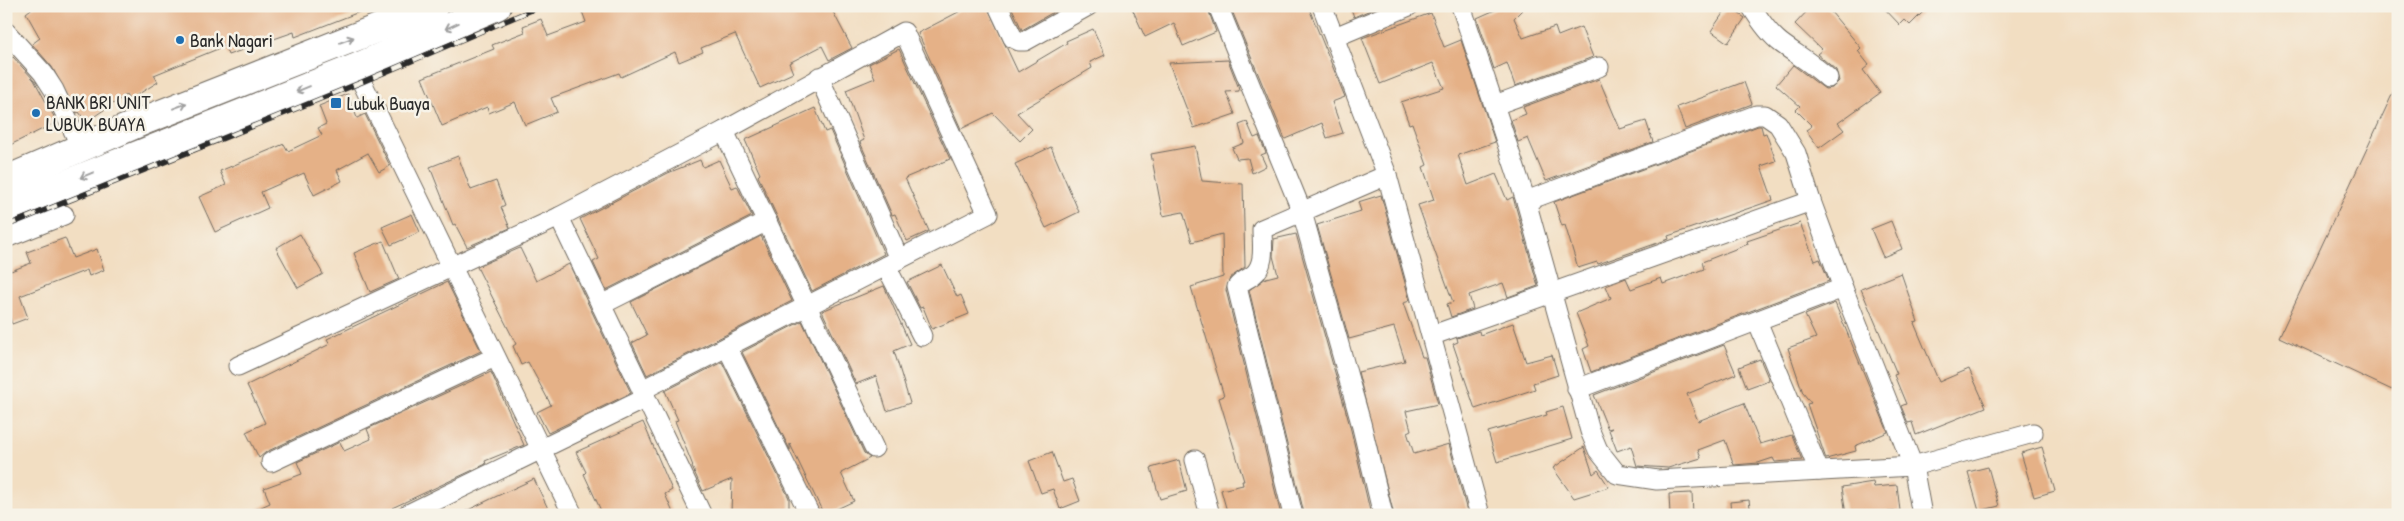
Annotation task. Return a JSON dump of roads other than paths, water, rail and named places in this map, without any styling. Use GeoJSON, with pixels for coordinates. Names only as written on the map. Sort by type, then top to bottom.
{"type":"FeatureCollection","features":[{"type":"Feature","properties":{"kind":"highway"},"geometry":{"type":"LineString","coordinates":[[6,180],[148,119],[434,6]]}},
{"type":"Feature","properties":{"kind":"highway"},"geometry":{"type":"LineString","coordinates":[[6,208],[356,68],[497,6]]}},
{"type":"Feature","properties":{"kind":"highway"},"geometry":{"type":"LineString","coordinates":[[148,119],[144,126],[146,136],[151,142],[160,146]]}},
{"type":"Feature","properties":{"kind":"highway"},"geometry":{"type":"LineString","coordinates":[[90,143],[111,147],[114,157],[111,165]]}},
{"type":"Feature","properties":{"kind":"street"},"geometry":{"type":"LineString","coordinates":[[998,6],[1013,38],[1018,41],[1025,41],[1088,6]]}},
{"type":"Feature","properties":{"kind":"street"},"geometry":{"type":"LineString","coordinates":[[1218,6],[1302,212],[1361,423],[1383,515]]}},
{"type":"Feature","properties":{"kind":"street"},"geometry":{"type":"LineString","coordinates":[[1322,6],[1387,175],[1483,513]]}},
{"type":"Feature","properties":{"kind":"street"},"geometry":{"type":"LineString","coordinates":[[1335,38],[1409,6]]}},
{"type":"Feature","properties":{"kind":"street"},"geometry":{"type":"LineString","coordinates":[[1461,6],[1526,201],[1550,294],[1590,432],[1598,450],[1617,474],[1657,480],[1913,466],[2033,433]]}},
{"type":"Feature","properties":{"kind":"street"},"geometry":{"type":"LineString","coordinates":[[1751,6],[1761,22],[1780,42],[1810,61],[1828,78]]}},
{"type":"Feature","properties":{"kind":"street"},"geometry":{"type":"LineString","coordinates":[[6,32],[43,73],[90,143]]}},
{"type":"Feature","properties":{"kind":"street"},"geometry":{"type":"LineString","coordinates":[[238,366],[451,269],[559,217],[724,131],[819,77],[904,32],[988,214],[727,346],[440,507],[406,515]]}},
{"type":"Feature","properties":{"kind":"street"},"geometry":{"type":"LineString","coordinates":[[1495,105],[1599,67]]}},
{"type":"Feature","properties":{"kind":"street"},"geometry":{"type":"LineString","coordinates":[[356,68],[451,269],[573,515]]}},
{"type":"Feature","properties":{"kind":"street"},"geometry":{"type":"LineString","coordinates":[[819,77],[922,336]]}},
{"type":"Feature","properties":{"kind":"street"},"geometry":{"type":"LineString","coordinates":[[1526,201],[1756,115],[1765,115],[1778,124],[1796,153],[1811,201],[1843,288],[1913,466],[1922,515]]}},
{"type":"Feature","properties":{"kind":"street"},"geometry":{"type":"LineString","coordinates":[[724,131],[808,305],[874,448]]}},
{"type":"Feature","properties":{"kind":"street"},"geometry":{"type":"LineString","coordinates":[[1293,515],[1237,287],[1242,280],[1251,277],[1259,270],[1262,262],[1262,229],[1387,175]]}},
{"type":"Feature","properties":{"kind":"street"},"geometry":{"type":"LineString","coordinates":[[1433,335],[1811,201]]}},
{"type":"Feature","properties":{"kind":"street"},"geometry":{"type":"LineString","coordinates":[[6,238],[64,215]]}},
{"type":"Feature","properties":{"kind":"street"},"geometry":{"type":"LineString","coordinates":[[559,217],[702,515]]}},
{"type":"Feature","properties":{"kind":"street"},"geometry":{"type":"LineString","coordinates":[[602,305],[767,221]]}},
{"type":"Feature","properties":{"kind":"street"},"geometry":{"type":"LineString","coordinates":[[1577,389],[1843,288]]}},
{"type":"Feature","properties":{"kind":"street"},"geometry":{"type":"LineString","coordinates":[[1757,321],[1819,471]]}},
{"type":"Feature","properties":{"kind":"street"},"geometry":{"type":"LineString","coordinates":[[727,346],[810,515]]}},
{"type":"Feature","properties":{"kind":"street"},"geometry":{"type":"LineString","coordinates":[[272,462],[495,356]]}},
{"type":"Feature","properties":{"kind":"street"},"geometry":{"type":"LineString","coordinates":[[1194,460],[1210,515]]}},
{"type":"Feature","properties":{"kind":"railway"},"geometry":{"type":"LineString","coordinates":[[6,226],[362,82],[541,6]]}},
{"type":"Feature","properties":{"kind":"place","name":"Bank Nagari"},"geometry":{"type":"Point","coordinates":[180,40]}},
{"type":"Feature","properties":{"kind":"place","name":"Lubuk Buaya"},"geometry":{"type":"Point","coordinates":[336,103]}},
{"type":"Feature","properties":{"kind":"place","name":"BANK BRI UNIT LUBUK BUAYA"},"geometry":{"type":"Point","coordinates":[36,113]}}]}
